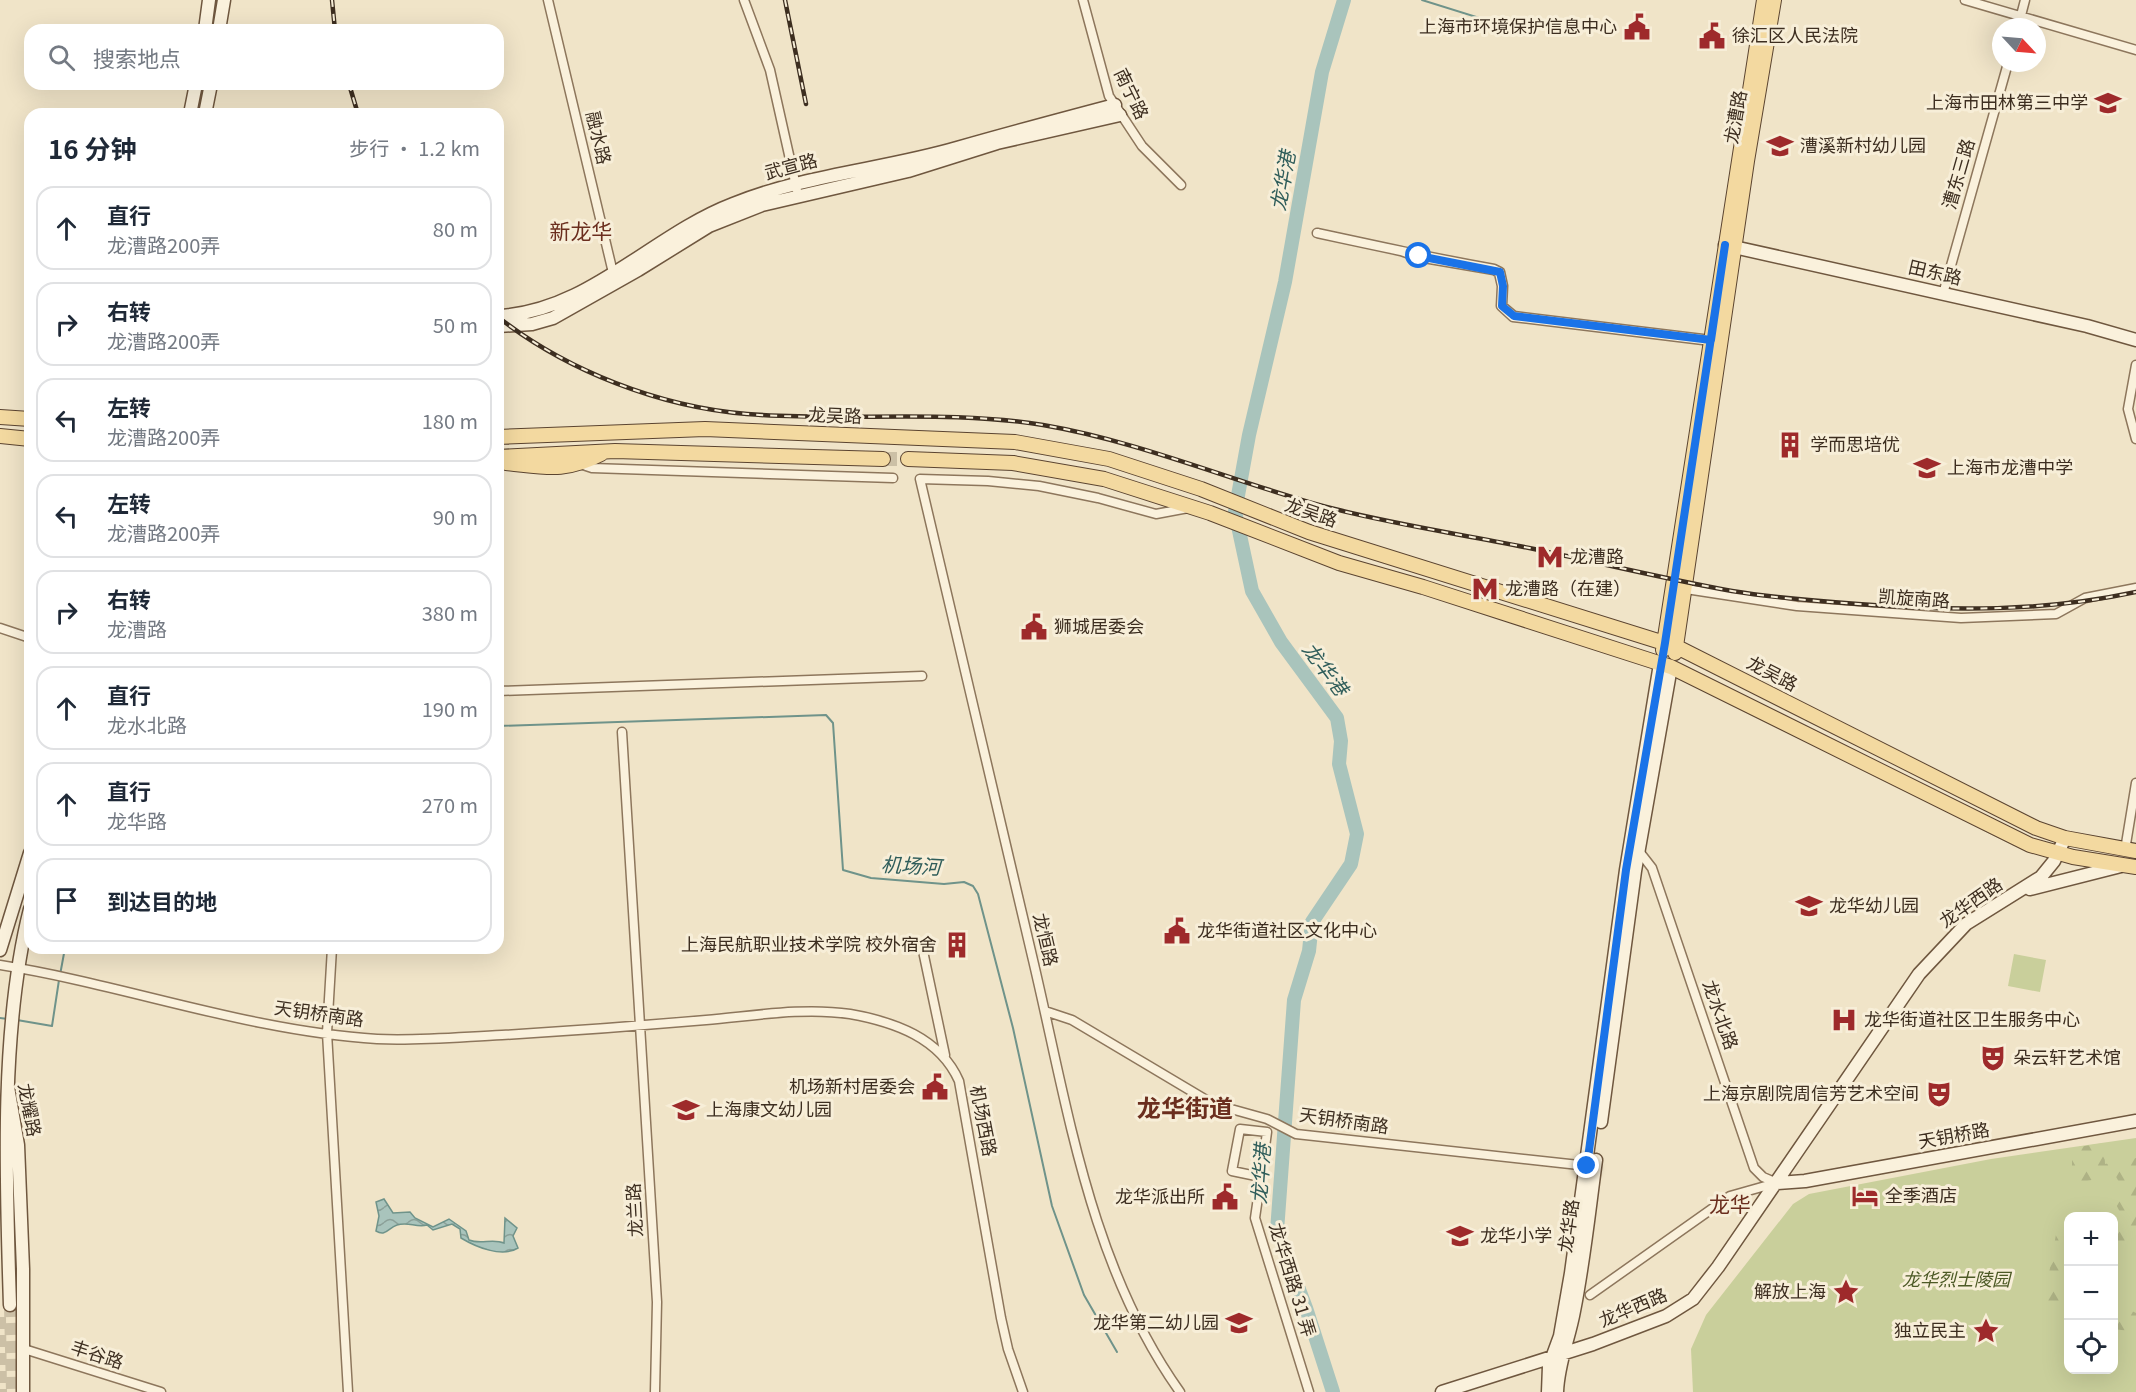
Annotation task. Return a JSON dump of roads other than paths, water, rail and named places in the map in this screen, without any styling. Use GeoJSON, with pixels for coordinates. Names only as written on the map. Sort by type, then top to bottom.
{"type":"FeatureCollection","features":[{"type":"Feature","properties":{"kind":"main road","name":"龙漕路"},"geometry":{"type":"LineString","coordinates":[[1665,665],[1686,590],[1692,530],[1764,0]]}},
{"type":"Feature","properties":{"kind":"main road","name":"龙漕路"},"geometry":{"type":"LineString","coordinates":[[1671,645],[1711,341],[1774,0]]}},
{"type":"Feature","properties":{"kind":"main road"},"geometry":{"type":"LineString","coordinates":[[0,417],[24,419]]}},
{"type":"Feature","properties":{"kind":"main road","name":"龙吴路"},"geometry":{"type":"LineString","coordinates":[[504,437],[705,429],[1015,442],[1078,452],[1131,465],[1309,532],[1671,645],[2036,828],[2065,838]]}},
{"type":"Feature","properties":{"kind":"main road"},"geometry":{"type":"LineString","coordinates":[[0,436],[24,438]]}},
{"type":"Feature","properties":{"kind":"main road"},"geometry":{"type":"LineString","coordinates":[[504,457],[605,451],[705,452],[883,459]]}},
{"type":"Feature","properties":{"kind":"main road"},"geometry":{"type":"LineString","coordinates":[[504,463],[563,468],[580,465],[605,451]]}},
{"type":"Feature","properties":{"kind":"main road","name":"龙吴路"},"geometry":{"type":"LineString","coordinates":[[908,459],[1043,467],[1114,482],[1195,507],[1339,563],[1423,587],[1665,665],[2030,844],[2059,853]]}},
{"type":"Feature","properties":{"kind":"main road"},"geometry":{"type":"LineString","coordinates":[[2065,838],[2130,851]]}},
{"type":"Feature","properties":{"kind":"main road"},"geometry":{"type":"LineString","coordinates":[[2059,853],[2136,867]]}},
{"type":"Feature","properties":{"kind":"street"},"geometry":{"type":"LineString","coordinates":[[206,24],[209,0]]}},
{"type":"Feature","properties":{"kind":"street"},"geometry":{"type":"LineString","coordinates":[[220,24],[224,0]]}},
{"type":"Feature","properties":{"kind":"street","name":"融水路"},"geometry":{"type":"LineString","coordinates":[[548,0],[615,278]]}},
{"type":"Feature","properties":{"kind":"street"},"geometry":{"type":"LineString","coordinates":[[744,0],[770,70],[798,195]]}},
{"type":"Feature","properties":{"kind":"street","name":"南宁路"},"geometry":{"type":"LineString","coordinates":[[1083,0],[1102,78],[1117,110],[1142,146],[1181,185]]}},
{"type":"Feature","properties":{"kind":"street"},"geometry":{"type":"LineString","coordinates":[[1965,0],[2136,50]]}},
{"type":"Feature","properties":{"kind":"street"},"geometry":{"type":"LineString","coordinates":[[2021,16],[2025,0]]}},
{"type":"Feature","properties":{"kind":"street","name":"漕东三路"},"geometry":{"type":"LineString","coordinates":[[1943,294],[2005,72]]}},
{"type":"Feature","properties":{"kind":"street"},"geometry":{"type":"LineString","coordinates":[[191,108],[195,90]]}},
{"type":"Feature","properties":{"kind":"street"},"geometry":{"type":"LineString","coordinates":[[206,108],[210,90]]}},
{"type":"Feature","properties":{"kind":"street"},"geometry":{"type":"LineString","coordinates":[[504,326],[532,324],[553,318],[615,278],[726,217],[798,195],[854,185],[959,157],[997,143],[1117,110]]}},
{"type":"Feature","properties":{"kind":"street","name":"武宣路"},"geometry":{"type":"LineString","coordinates":[[504,315],[555,305],[615,278],[704,216],[794,182],[957,148],[983,139],[1117,110]]}},
{"type":"Feature","properties":{"kind":"street"},"geometry":{"type":"LineString","coordinates":[[1711,341],[1513,317],[1501,306],[1502,286],[1499,273],[1494,270],[1418,257],[1401,250],[1317,234],[1402,249],[1419,256],[1494,268],[1500,272],[1502,279],[1502,306],[1514,316],[1711,340],[1730,246]]}},
{"type":"Feature","properties":{"kind":"street","name":"田东路"},"geometry":{"type":"LineString","coordinates":[[1730,246],[2087,326],[2136,340]]}},
{"type":"Feature","properties":{"kind":"street"},"geometry":{"type":"LineString","coordinates":[[2136,365],[2128,409],[2136,439]]}},
{"type":"Feature","properties":{"kind":"street"},"geometry":{"type":"LineString","coordinates":[[580,465],[592,468],[893,478]]}},
{"type":"Feature","properties":{"kind":"street","name":"龙恒路"},"geometry":{"type":"LineString","coordinates":[[1180,1392],[1135,1319],[1107,1255],[1045,1011],[920,479],[988,481],[1039,486],[1088,495],[1156,514],[1195,507]]}},
{"type":"Feature","properties":{"kind":"street","name":"凯旋南路"},"geometry":{"type":"LineString","coordinates":[[1686,590],[1797,606],[1961,618],[2056,614],[2085,598],[2136,588]]}},
{"type":"Feature","properties":{"kind":"street"},"geometry":{"type":"LineString","coordinates":[[0,628],[24,636]]}},
{"type":"Feature","properties":{"kind":"street"},"geometry":{"type":"LineString","coordinates":[[1634,849],[1665,665]]}},
{"type":"Feature","properties":{"kind":"street"},"geometry":{"type":"LineString","coordinates":[[504,691],[922,676]]}},
{"type":"Feature","properties":{"kind":"street","name":"龙兰路"},"geometry":{"type":"LineString","coordinates":[[622,732],[657,1302],[655,1392]]}},
{"type":"Feature","properties":{"kind":"street"},"geometry":{"type":"LineString","coordinates":[[2130,851],[2136,783]]}},
{"type":"Feature","properties":{"kind":"street","name":"龙华西路"},"geometry":{"type":"LineString","coordinates":[[1442,1392],[1557,1356],[1648,1324],[1693,1299],[1704,1287],[1777,1183],[1919,974],[1966,924],[2041,877],[2059,853],[2065,838]]}},
{"type":"Feature","properties":{"kind":"street","name":"龙华路"},"geometry":{"type":"LineString","coordinates":[[1591,1167],[1626,870],[1634,849]]}},
{"type":"Feature","properties":{"kind":"street","name":"龙华路"},"geometry":{"type":"LineString","coordinates":[[1548,1392],[1557,1356],[1591,1167],[1634,849]]}},
{"type":"Feature","properties":{"kind":"street","name":"龙水北路"},"geometry":{"type":"LineString","coordinates":[[1634,849],[1652,868],[1754,1168],[1763,1177],[1777,1183]]}},
{"type":"Feature","properties":{"kind":"street"},"geometry":{"type":"LineString","coordinates":[[2017,893],[2121,866]]}},
{"type":"Feature","properties":{"kind":"street"},"geometry":{"type":"LineString","coordinates":[[0,950],[8,916],[24,870]]}},
{"type":"Feature","properties":{"kind":"street","name":"龙耀路"},"geometry":{"type":"LineString","coordinates":[[23,1392],[24,1349],[18,1145],[12,1098],[4,1078],[7,1019],[14,967],[24,931]]}},
{"type":"Feature","properties":{"kind":"street"},"geometry":{"type":"LineString","coordinates":[[923,951],[945,1055]]}},
{"type":"Feature","properties":{"kind":"street"},"geometry":{"type":"LineString","coordinates":[[332,954],[327,1033],[348,1392]]}},
{"type":"Feature","properties":{"kind":"street","name":"天钥桥南路"},"geometry":{"type":"LineString","coordinates":[[0,965],[225,1015],[327,1033],[376,1038],[423,1039],[640,1027],[682,1022]]}},
{"type":"Feature","properties":{"kind":"street","name":"机场西路"},"geometry":{"type":"LineString","coordinates":[[682,1022],[810,1011],[851,1014],[910,1032],[923,1038],[945,1055],[959,1081],[1001,1318],[1023,1392]]}},
{"type":"Feature","properties":{"kind":"street","name":"天钥桥南路"},"geometry":{"type":"LineString","coordinates":[[1045,1011],[1072,1020],[1213,1104],[1267,1119],[1296,1134],[1591,1167]]}},
{"type":"Feature","properties":{"kind":"street"},"geometry":{"type":"LineString","coordinates":[[4,1078],[10,1305]]}},
{"type":"Feature","properties":{"kind":"street","name":"天钥桥路"},"geometry":{"type":"LineString","coordinates":[[1777,1183],[1839,1175],[2136,1121]]}},
{"type":"Feature","properties":{"kind":"street","name":"龙华西路 31 弄"},"geometry":{"type":"LineString","coordinates":[[1261,1177],[1232,1171],[1240,1129],[1267,1132],[1261,1177],[1255,1218],[1309,1392]]}},
{"type":"Feature","properties":{"kind":"street"},"geometry":{"type":"LineString","coordinates":[[1590,1295],[1730,1196],[1777,1183]]}},
{"type":"Feature","properties":{"kind":"street","name":"丰谷路"},"geometry":{"type":"LineString","coordinates":[[24,1349],[160,1392]]}},
{"type":"Feature","properties":{"kind":"street","name":"龙华路"},"geometry":{"type":"LineString","coordinates":[[1557,1356],[1557,1392]]}},
{"type":"Feature","properties":{"kind":"water"},"geometry":{"type":"Polygon","coordinates":[[[384,1199],[393,1213],[410,1212],[415,1218],[433,1227],[449,1219],[466,1231],[469,1240],[473,1241],[504,1243],[505,1218],[517,1228],[513,1236],[518,1248],[512,1251],[497,1252],[481,1248],[461,1238],[460,1229],[452,1224],[433,1230],[427,1225],[401,1224],[385,1233],[379,1233],[376,1231],[379,1216],[376,1202],[384,1199]]]}},
{"type":"Feature","properties":{"kind":"waterway","name":"龙华港"},"geometry":{"type":"LineString","coordinates":[[1333,1392],[1306,1308],[1277,1231],[1294,1000],[1309,951],[1312,922],[1351,864],[1357,834],[1339,764],[1341,741],[1337,718],[1281,642],[1252,591],[1235,512],[1249,435],[1285,282],[1322,72],[1344,0]]}},
{"type":"Feature","properties":{"kind":"waterway"},"geometry":{"type":"LineString","coordinates":[[1422,0],[1531,34]]}},
{"type":"Feature","properties":{"kind":"waterway","name":"机场河"},"geometry":{"type":"LineString","coordinates":[[504,726],[826,715],[833,723],[843,870],[871,878],[944,884],[964,882],[973,886],[978,894],[1013,1028],[1052,1206],[1084,1295],[1117,1352]]}},
{"type":"Feature","properties":{"kind":"waterway","name":"机场河"},"geometry":{"type":"LineString","coordinates":[[60,975],[64,954]]}},
{"type":"Feature","properties":{"kind":"waterway","name":"机场河"},"geometry":{"type":"LineString","coordinates":[[17,1020],[52,1026],[59,980]]}},
{"type":"Feature","properties":{"kind":"waterway","name":"机场河"},"geometry":{"type":"LineString","coordinates":[[0,1018],[8,1019]]}},
{"type":"Feature","properties":{"kind":"tunnel"},"geometry":{"type":"LineString","coordinates":[[883,459],[908,459]]}},
{"type":"Feature","properties":{"kind":"tunnel"},"geometry":{"type":"LineString","coordinates":[[10,1305],[12,1392]]}},
{"type":"Feature","properties":{"kind":"tunnel"},"geometry":{"type":"LineString","coordinates":[[0,1317],[1,1392]]}},
{"type":"Feature","properties":{"kind":"railway"},"geometry":{"type":"LineString","coordinates":[[332,0],[334,24]]}},
{"type":"Feature","properties":{"kind":"railway"},"geometry":{"type":"LineString","coordinates":[[785,0],[806,104]]}},
{"type":"Feature","properties":{"kind":"railway"},"geometry":{"type":"LineString","coordinates":[[351,90],[356,108]]}},
{"type":"Feature","properties":{"kind":"railway"},"geometry":{"type":"LineString","coordinates":[[504,321],[554,354],[584,370],[648,394],[681,403],[747,414],[969,418],[1043,425],[1147,450],[1345,512],[1732,591],[1826,602],[1963,609],[2067,603],[2136,592]]}},
{"type":"Feature","properties":{"kind":"place","name":"上海市环境保护信息中心"},"geometry":{"type":"Point","coordinates":[1637,27]}},
{"type":"Feature","properties":{"kind":"place","name":"徐汇区人民法院"},"geometry":{"type":"Point","coordinates":[1712,36]}},
{"type":"Feature","properties":{"kind":"place","name":"上海市田林第三中学"},"geometry":{"type":"Point","coordinates":[2108,103]}},
{"type":"Feature","properties":{"kind":"place","name":"漕溪新村幼儿园"},"geometry":{"type":"Point","coordinates":[1780,146]}},
{"type":"Feature","properties":{"kind":"place","name":"学而思培优"},"geometry":{"type":"Point","coordinates":[1790,445]}},
{"type":"Feature","properties":{"kind":"place","name":"上海市龙漕中学"},"geometry":{"type":"Point","coordinates":[1927,468]}},
{"type":"Feature","properties":{"kind":"place","name":"龙漕路"},"geometry":{"type":"Point","coordinates":[1550,557]}},
{"type":"Feature","properties":{"kind":"place","name":"龙漕路（在建）"},"geometry":{"type":"Point","coordinates":[1485,589]}},
{"type":"Feature","properties":{"kind":"place","name":"狮城居委会"},"geometry":{"type":"Point","coordinates":[1034,627]}},
{"type":"Feature","properties":{"kind":"place","name":"龙华幼儿园"},"geometry":{"type":"Point","coordinates":[1809,906]}},
{"type":"Feature","properties":{"kind":"place","name":"龙华街道社区文化中心"},"geometry":{"type":"Point","coordinates":[1177,931]}},
{"type":"Feature","properties":{"kind":"place","name":"上海民航职业技术学院 校外宿舍"},"geometry":{"type":"Point","coordinates":[957,945]}},
{"type":"Feature","properties":{"kind":"place","name":"龙华街道社区卫生服务中心"},"geometry":{"type":"Point","coordinates":[1844,1020]}},
{"type":"Feature","properties":{"kind":"place","name":"朵云轩艺术馆"},"geometry":{"type":"Point","coordinates":[1993,1058]}},
{"type":"Feature","properties":{"kind":"place","name":"机场新村居委会"},"geometry":{"type":"Point","coordinates":[935,1087]}},
{"type":"Feature","properties":{"kind":"place","name":"上海京剧院周信芳艺术空间"},"geometry":{"type":"Point","coordinates":[1939,1094]}},
{"type":"Feature","properties":{"kind":"place","name":"上海康文幼儿园"},"geometry":{"type":"Point","coordinates":[686,1110]}},
{"type":"Feature","properties":{"kind":"place","name":"全季酒店"},"geometry":{"type":"Point","coordinates":[1865,1196]}},
{"type":"Feature","properties":{"kind":"place","name":"龙华派出所"},"geometry":{"type":"Point","coordinates":[1225,1197]}},
{"type":"Feature","properties":{"kind":"place","name":"龙华小学"},"geometry":{"type":"Point","coordinates":[1460,1236]}},
{"type":"Feature","properties":{"kind":"place","name":"解放上海"},"geometry":{"type":"Point","coordinates":[1846,1292]}},
{"type":"Feature","properties":{"kind":"place","name":"龙华第二幼儿园"},"geometry":{"type":"Point","coordinates":[1239,1323]}},
{"type":"Feature","properties":{"kind":"place","name":"独立民主"},"geometry":{"type":"Point","coordinates":[1986,1331]}},
{"type":"Feature","properties":{"kind":"district","name":"新龙华"},"geometry":{"type":"Point","coordinates":[581,232]}},
{"type":"Feature","properties":{"kind":"district","name":"龙华街道"},"geometry":{"type":"Point","coordinates":[1185,1109]}},
{"type":"Feature","properties":{"kind":"district","name":"龙华"},"geometry":{"type":"Point","coordinates":[1730,1205]}},
{"type":"Feature","properties":{"kind":"park label","name":"龙华烈士陵园"},"geometry":{"type":"Point","coordinates":[1956,1280]}}]}
